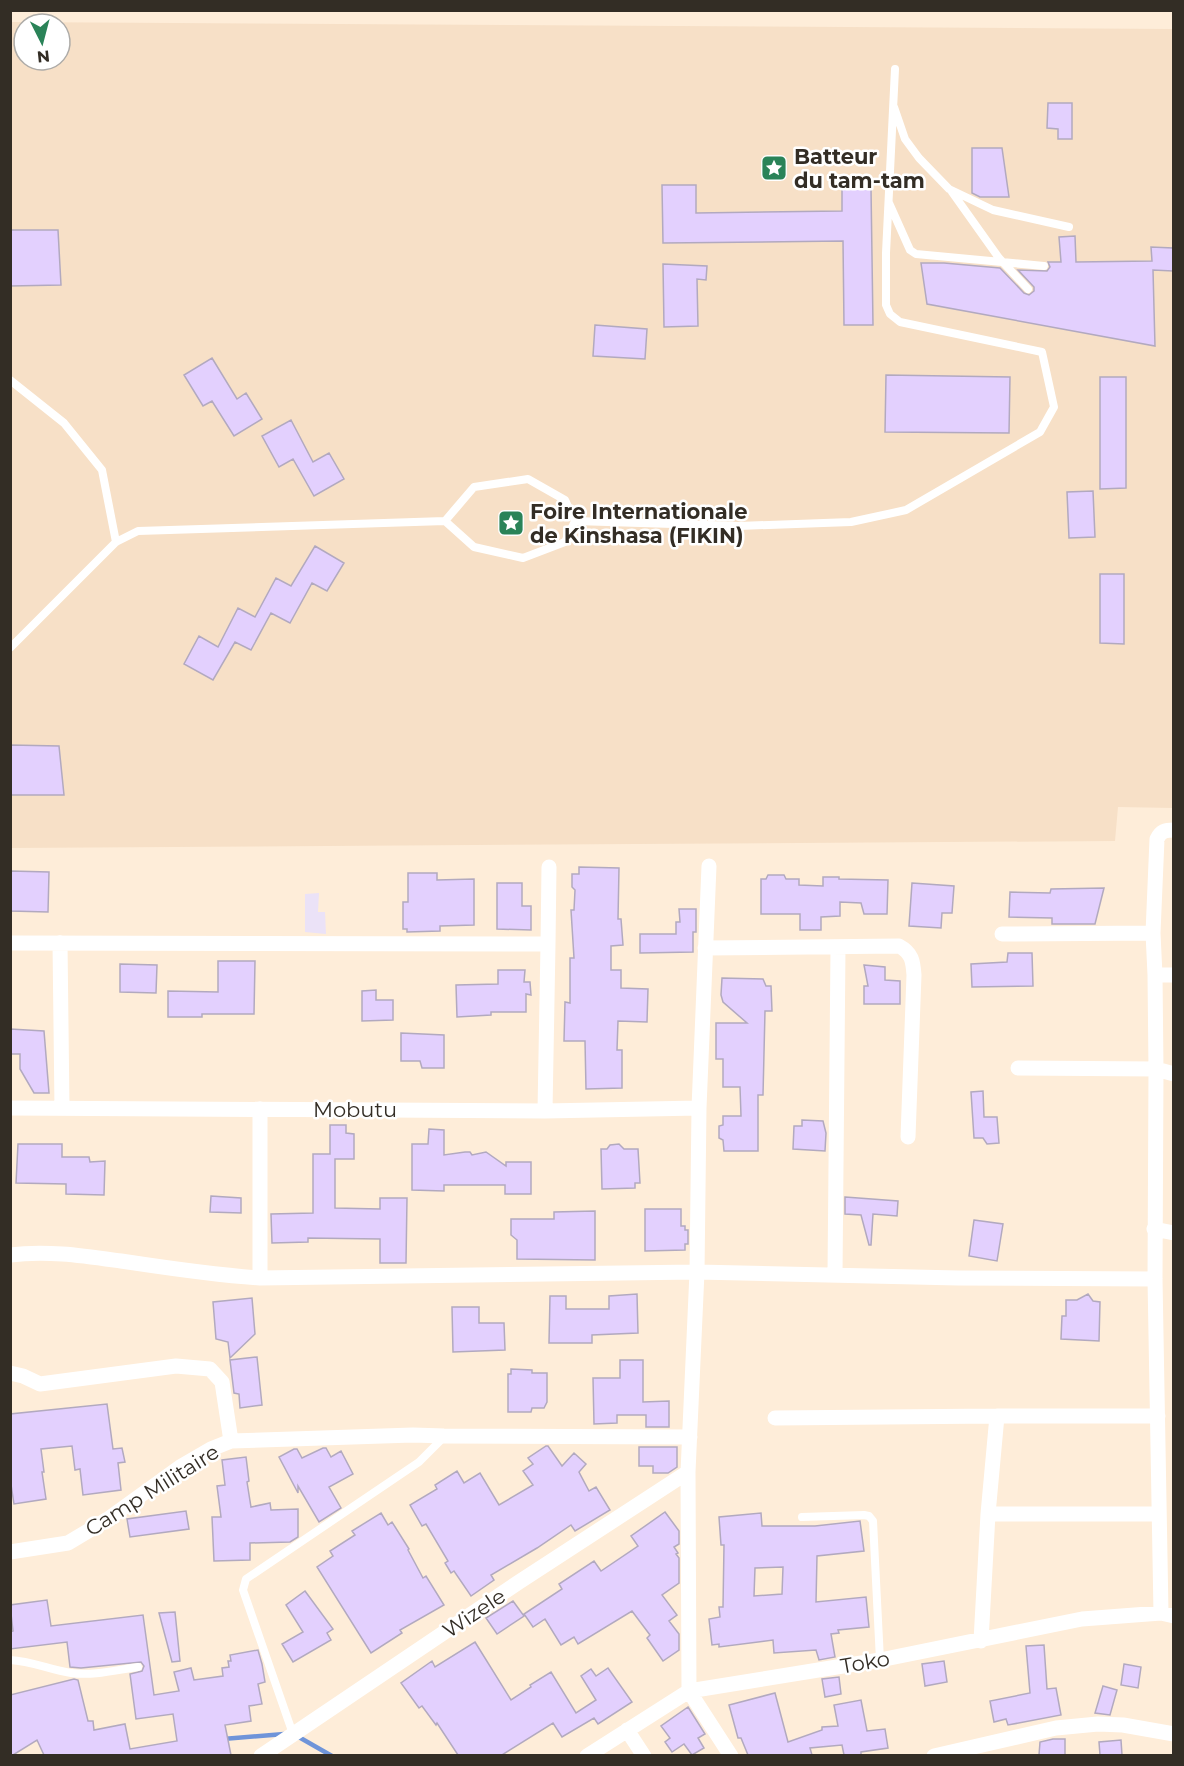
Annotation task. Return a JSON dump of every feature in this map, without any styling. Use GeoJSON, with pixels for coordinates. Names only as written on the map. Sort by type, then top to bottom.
{"type":"FeatureCollection","features":[{"type":"Feature","properties":{"kind":"street"},"geometry":{"type":"LineString","coordinates":[[1167,1614],[1159,1514],[1154,1229],[1156,1069],[1153,933],[1157,839],[1160,833],[1173,830]]}},
{"type":"Feature","properties":{"kind":"street"},"geometry":{"type":"LineString","coordinates":[[708,866],[699,1108],[697,1272],[688,1472],[689,1691],[731,1755]]}},
{"type":"Feature","properties":{"kind":"street"},"geometry":{"type":"LineString","coordinates":[[545,1111],[549,867]]}},
{"type":"Feature","properties":{"kind":"street"},"geometry":{"type":"LineString","coordinates":[[1002,934],[1153,933]]}},
{"type":"Feature","properties":{"kind":"street"},"geometry":{"type":"LineString","coordinates":[[60,943],[62,1108]]}},
{"type":"Feature","properties":{"kind":"street"},"geometry":{"type":"LineString","coordinates":[[10,944],[548,944]]}},
{"type":"Feature","properties":{"kind":"street"},"geometry":{"type":"LineString","coordinates":[[705,948],[899,946],[907,950],[913,958],[914,975],[908,1137]]}},
{"type":"Feature","properties":{"kind":"street"},"geometry":{"type":"LineString","coordinates":[[835,1275],[838,948]]}},
{"type":"Feature","properties":{"kind":"street"},"geometry":{"type":"LineString","coordinates":[[1155,975],[1173,975]]}},
{"type":"Feature","properties":{"kind":"street"},"geometry":{"type":"LineString","coordinates":[[1018,1068],[1156,1069],[1173,1074]]}},
{"type":"Feature","properties":{"kind":"street","name":"Mobutu"},"geometry":{"type":"LineString","coordinates":[[10,1108],[545,1111],[699,1108]]}},
{"type":"Feature","properties":{"kind":"street"},"geometry":{"type":"LineString","coordinates":[[260,1109],[260,1278]]}},
{"type":"Feature","properties":{"kind":"street"},"geometry":{"type":"LineString","coordinates":[[1154,1229],[1173,1233]]}},
{"type":"Feature","properties":{"kind":"street"},"geometry":{"type":"LineString","coordinates":[[10,1255],[29,1252],[74,1255],[260,1278],[697,1272],[970,1278],[1155,1279]]}},
{"type":"Feature","properties":{"kind":"street","name":"Camp Militaire"},"geometry":{"type":"LineString","coordinates":[[10,1373],[40,1384],[176,1366],[210,1369],[222,1382],[231,1441],[211,1449],[180,1467],[108,1519],[68,1543],[10,1552]]}},
{"type":"Feature","properties":{"kind":"street"},"geometry":{"type":"LineString","coordinates":[[981,1641],[988,1514],[997,1416]]}},
{"type":"Feature","properties":{"kind":"street"},"geometry":{"type":"LineString","coordinates":[[775,1418],[1158,1416]]}},
{"type":"Feature","properties":{"kind":"street"},"geometry":{"type":"LineString","coordinates":[[231,1441],[413,1435],[690,1437]]}},
{"type":"Feature","properties":{"kind":"street","name":"Wizele"},"geometry":{"type":"LineString","coordinates":[[261,1755],[529,1575],[688,1472]]}},
{"type":"Feature","properties":{"kind":"street"},"geometry":{"type":"LineString","coordinates":[[988,1514],[1159,1514]]}},
{"type":"Feature","properties":{"kind":"street","name":"Toko"},"geometry":{"type":"LineString","coordinates":[[586,1755],[689,1691],[880,1660],[1082,1619],[1167,1614]]}},
{"type":"Feature","properties":{"kind":"street"},"geometry":{"type":"LineString","coordinates":[[934,1755],[1056,1728],[1098,1724],[1123,1725],[1173,1734]]}},
{"type":"Feature","properties":{"kind":"street"},"geometry":{"type":"LineString","coordinates":[[627,1730],[644,1755]]}},
{"type":"Feature","properties":{"kind":"lane"},"geometry":{"type":"LineString","coordinates":[[575,521],[739,526],[851,522],[906,510],[1040,432],[1054,407],[1042,352],[900,322],[890,314],[886,304],[888,202],[895,69]]}},
{"type":"Feature","properties":{"kind":"lane"},"geometry":{"type":"LineString","coordinates":[[893,102],[905,139],[919,159],[949,189],[1004,263],[1028,289]]}},
{"type":"Feature","properties":{"kind":"lane"},"geometry":{"type":"LineString","coordinates":[[949,189],[993,210],[1069,227]]}},
{"type":"Feature","properties":{"kind":"lane"},"geometry":{"type":"LineString","coordinates":[[888,202],[910,250],[916,254],[1044,266]]}},
{"type":"Feature","properties":{"kind":"lane"},"geometry":{"type":"LineString","coordinates":[[10,380],[64,423],[102,470],[116,542]]}},
{"type":"Feature","properties":{"kind":"lane"},"geometry":{"type":"LineString","coordinates":[[445,521],[474,487],[528,479],[565,500],[575,521]]}},
{"type":"Feature","properties":{"kind":"lane"},"geometry":{"type":"LineString","coordinates":[[10,648],[116,542],[138,531],[445,521],[474,547],[523,558],[565,542],[575,521]]}},
{"type":"Feature","properties":{"kind":"lane"},"geometry":{"type":"LineString","coordinates":[[293,1734],[243,1590],[246,1579],[419,1462],[444,1436]]}},
{"type":"Feature","properties":{"kind":"lane"},"geometry":{"type":"LineString","coordinates":[[802,1518],[864,1515],[869,1516],[873,1521],[880,1660]]}},
{"type":"Feature","properties":{"kind":"lane"},"geometry":{"type":"LineString","coordinates":[[10,1660],[90,1674],[138,1667]]}},
{"type":"Feature","properties":{"kind":"shaded area","name":"Foire Internationale de Kinshasa (FIKIN)"},"geometry":{"type":"Polygon","coordinates":[[[11,22],[12,72],[72,72],[72,22],[1173,29],[1173,808],[1118,807],[1115,841],[11,848],[11,22]]]}},
{"type":"Feature","properties":{"kind":"shaded area"},"geometry":{"type":"Polygon","coordinates":[[[319,893],[318,912],[325,912],[326,934],[305,932],[305,894],[319,893]]]}},
{"type":"Feature","properties":{"kind":"building"},"geometry":{"type":"Polygon","coordinates":[[[1048,103],[1072,103],[1072,139],[1058,139],[1058,129],[1047,128],[1048,103]]]}},
{"type":"Feature","properties":{"kind":"building"},"geometry":{"type":"Polygon","coordinates":[[[972,148],[1002,148],[1009,197],[980,197],[972,193],[972,148]]]}},
{"type":"Feature","properties":{"kind":"building"},"geometry":{"type":"Polygon","coordinates":[[[662,185],[696,185],[696,213],[842,211],[842,188],[871,188],[873,325],[844,325],[843,241],[663,243],[662,185]]]}},
{"type":"Feature","properties":{"kind":"building"},"geometry":{"type":"Polygon","coordinates":[[[10,230],[58,230],[61,285],[10,286],[10,230]]]}},
{"type":"Feature","properties":{"kind":"building"},"geometry":{"type":"Polygon","coordinates":[[[1075,236],[1076,262],[1152,261],[1151,247],[1173,248],[1173,271],[1153,270],[1155,346],[927,304],[921,263],[1000,268],[1024,293],[1029,295],[1034,291],[1034,287],[1018,270],[1047,271],[1050,267],[1048,262],[1061,262],[1059,237],[1075,236]]]}},
{"type":"Feature","properties":{"kind":"building"},"geometry":{"type":"Polygon","coordinates":[[[663,264],[707,266],[706,280],[697,279],[698,326],[664,327],[663,264]]]}},
{"type":"Feature","properties":{"kind":"building"},"geometry":{"type":"Polygon","coordinates":[[[595,325],[647,329],[645,359],[593,356],[595,325]]]}},
{"type":"Feature","properties":{"kind":"building"},"geometry":{"type":"Polygon","coordinates":[[[212,358],[237,399],[246,393],[262,419],[234,436],[212,401],[203,406],[184,375],[212,358]]]}},
{"type":"Feature","properties":{"kind":"building"},"geometry":{"type":"Polygon","coordinates":[[[886,375],[1010,377],[1009,433],[885,432],[886,375]]]}},
{"type":"Feature","properties":{"kind":"building"},"geometry":{"type":"Polygon","coordinates":[[[1100,377],[1126,377],[1126,488],[1100,489],[1100,377]]]}},
{"type":"Feature","properties":{"kind":"building"},"geometry":{"type":"Polygon","coordinates":[[[291,420],[313,462],[329,453],[344,479],[314,496],[293,459],[279,467],[262,436],[291,420]]]}},
{"type":"Feature","properties":{"kind":"building"},"geometry":{"type":"Polygon","coordinates":[[[1093,491],[1095,537],[1069,538],[1067,492],[1093,491]]]}},
{"type":"Feature","properties":{"kind":"building"},"geometry":{"type":"Polygon","coordinates":[[[315,546],[344,563],[327,591],[312,583],[290,623],[271,613],[251,650],[235,642],[213,680],[184,664],[199,636],[218,647],[238,608],[255,617],[276,578],[291,586],[315,546]]]}},
{"type":"Feature","properties":{"kind":"building"},"geometry":{"type":"Polygon","coordinates":[[[1100,574],[1124,574],[1124,644],[1100,643],[1100,574]]]}},
{"type":"Feature","properties":{"kind":"building"},"geometry":{"type":"Polygon","coordinates":[[[10,745],[59,746],[64,795],[10,795],[10,745]]]}},
{"type":"Feature","properties":{"kind":"building"},"geometry":{"type":"Polygon","coordinates":[[[579,867],[619,868],[618,919],[621,919],[623,945],[611,946],[611,970],[621,970],[621,988],[648,989],[647,1022],[618,1021],[617,1050],[622,1050],[622,1088],[586,1089],[585,1041],[564,1041],[565,1002],[570,1003],[570,958],[574,958],[571,910],[574,910],[575,890],[572,887],[572,874],[579,874],[579,867]]]}},
{"type":"Feature","properties":{"kind":"building"},"geometry":{"type":"Polygon","coordinates":[[[10,871],[49,872],[48,912],[10,911],[10,871]]]}},
{"type":"Feature","properties":{"kind":"building"},"geometry":{"type":"Polygon","coordinates":[[[408,873],[437,873],[437,880],[474,879],[474,925],[440,926],[440,931],[407,932],[407,929],[403,929],[403,902],[408,902],[408,873]]]}},
{"type":"Feature","properties":{"kind":"building"},"geometry":{"type":"Polygon","coordinates":[[[768,875],[784,875],[786,879],[799,879],[799,885],[823,886],[823,877],[888,880],[887,914],[864,914],[861,903],[840,902],[840,916],[821,917],[821,930],[800,930],[800,914],[761,914],[761,879],[766,879],[768,875]]]}},
{"type":"Feature","properties":{"kind":"building"},"geometry":{"type":"Polygon","coordinates":[[[497,883],[522,883],[522,906],[531,906],[531,930],[497,929],[497,883]]]}},
{"type":"Feature","properties":{"kind":"building"},"geometry":{"type":"Polygon","coordinates":[[[912,883],[954,886],[952,913],[942,913],[941,928],[909,926],[912,883]]]}},
{"type":"Feature","properties":{"kind":"building"},"geometry":{"type":"Polygon","coordinates":[[[1104,888],[1095,924],[1052,924],[1052,918],[1009,917],[1010,892],[1050,893],[1051,889],[1104,888]]]}},
{"type":"Feature","properties":{"kind":"building"},"geometry":{"type":"Polygon","coordinates":[[[679,909],[696,909],[693,952],[640,953],[640,934],[676,934],[676,922],[680,922],[679,909]]]}},
{"type":"Feature","properties":{"kind":"building"},"geometry":{"type":"Polygon","coordinates":[[[1008,953],[1032,953],[1033,986],[972,987],[971,964],[1007,962],[1008,953]]]}},
{"type":"Feature","properties":{"kind":"building"},"geometry":{"type":"Polygon","coordinates":[[[218,961],[255,961],[254,1014],[202,1014],[202,1017],[168,1017],[168,991],[218,992],[218,961]]]}},
{"type":"Feature","properties":{"kind":"building"},"geometry":{"type":"Polygon","coordinates":[[[120,964],[157,965],[156,993],[120,992],[120,964]]]}},
{"type":"Feature","properties":{"kind":"building"},"geometry":{"type":"Polygon","coordinates":[[[864,965],[885,967],[885,980],[900,981],[900,1004],[864,1004],[864,986],[868,986],[864,965]]]}},
{"type":"Feature","properties":{"kind":"building"},"geometry":{"type":"Polygon","coordinates":[[[498,970],[525,970],[524,982],[530,982],[531,995],[526,994],[526,1012],[491,1012],[491,1015],[457,1017],[456,985],[498,984],[498,970]]]}},
{"type":"Feature","properties":{"kind":"building"},"geometry":{"type":"Polygon","coordinates":[[[722,978],[763,979],[766,986],[771,986],[772,1011],[765,1011],[763,1095],[758,1095],[758,1151],[724,1151],[723,1140],[719,1138],[719,1126],[723,1125],[723,1116],[741,1116],[740,1087],[723,1087],[723,1059],[716,1059],[716,1023],[747,1023],[723,1002],[722,978]]]}},
{"type":"Feature","properties":{"kind":"building"},"geometry":{"type":"Polygon","coordinates":[[[376,990],[376,1000],[393,1000],[393,1020],[362,1021],[362,991],[376,990]]]}},
{"type":"Feature","properties":{"kind":"building"},"geometry":{"type":"Polygon","coordinates":[[[10,1029],[44,1031],[49,1093],[34,1093],[20,1069],[20,1054],[10,1054],[10,1029]]]}},
{"type":"Feature","properties":{"kind":"building"},"geometry":{"type":"Polygon","coordinates":[[[401,1033],[444,1035],[444,1068],[422,1068],[420,1061],[401,1061],[401,1033]]]}},
{"type":"Feature","properties":{"kind":"building"},"geometry":{"type":"Polygon","coordinates":[[[983,1091],[984,1117],[997,1117],[999,1143],[987,1144],[983,1138],[974,1138],[971,1092],[983,1091]]]}},
{"type":"Feature","properties":{"kind":"building"},"geometry":{"type":"Polygon","coordinates":[[[802,1120],[823,1121],[826,1133],[825,1151],[793,1149],[794,1126],[802,1126],[802,1120]]]}},
{"type":"Feature","properties":{"kind":"building"},"geometry":{"type":"Polygon","coordinates":[[[330,1125],[346,1125],[346,1133],[354,1134],[354,1159],[335,1159],[335,1208],[380,1209],[380,1198],[407,1198],[406,1263],[380,1263],[380,1239],[308,1238],[308,1242],[272,1243],[271,1214],[313,1213],[313,1154],[330,1154],[330,1125]]]}},
{"type":"Feature","properties":{"kind":"building"},"geometry":{"type":"Polygon","coordinates":[[[429,1129],[444,1130],[444,1155],[470,1152],[472,1155],[486,1152],[506,1166],[506,1162],[531,1162],[531,1194],[505,1194],[505,1185],[444,1185],[444,1191],[412,1190],[412,1144],[428,1144],[429,1129]]]}},
{"type":"Feature","properties":{"kind":"building"},"geometry":{"type":"Polygon","coordinates":[[[18,1144],[62,1144],[62,1157],[89,1157],[90,1162],[105,1161],[104,1195],[66,1194],[66,1184],[16,1183],[18,1144]]]}},
{"type":"Feature","properties":{"kind":"building"},"geometry":{"type":"Polygon","coordinates":[[[619,1144],[624,1149],[638,1149],[640,1183],[635,1183],[635,1188],[602,1189],[601,1149],[619,1144]]]}},
{"type":"Feature","properties":{"kind":"building"},"geometry":{"type":"Polygon","coordinates":[[[211,1196],[241,1198],[241,1213],[210,1212],[211,1196]]]}},
{"type":"Feature","properties":{"kind":"building"},"geometry":{"type":"Polygon","coordinates":[[[845,1197],[898,1201],[897,1216],[873,1214],[871,1245],[869,1245],[861,1215],[845,1214],[845,1197]]]}},
{"type":"Feature","properties":{"kind":"building"},"geometry":{"type":"Polygon","coordinates":[[[645,1209],[681,1209],[681,1226],[685,1226],[685,1230],[688,1230],[688,1244],[685,1244],[685,1250],[645,1251],[645,1209]]]}},
{"type":"Feature","properties":{"kind":"building"},"geometry":{"type":"Polygon","coordinates":[[[595,1211],[595,1260],[517,1259],[517,1240],[511,1235],[511,1219],[554,1219],[554,1212],[595,1211]]]}},
{"type":"Feature","properties":{"kind":"building"},"geometry":{"type":"Polygon","coordinates":[[[974,1220],[1003,1224],[997,1261],[969,1256],[974,1220]]]}},
{"type":"Feature","properties":{"kind":"building"},"geometry":{"type":"Polygon","coordinates":[[[637,1294],[638,1333],[592,1335],[592,1343],[549,1343],[550,1296],[566,1296],[566,1309],[609,1309],[609,1296],[637,1294]]]}},
{"type":"Feature","properties":{"kind":"building"},"geometry":{"type":"Polygon","coordinates":[[[1088,1294],[1093,1301],[1100,1302],[1099,1341],[1061,1339],[1062,1316],[1066,1316],[1066,1300],[1077,1300],[1088,1294]]]}},
{"type":"Feature","properties":{"kind":"building"},"geometry":{"type":"Polygon","coordinates":[[[252,1298],[255,1334],[230,1358],[228,1342],[216,1339],[213,1302],[252,1298]]]}},
{"type":"Feature","properties":{"kind":"building"},"geometry":{"type":"Polygon","coordinates":[[[452,1307],[479,1307],[479,1323],[504,1323],[505,1350],[453,1352],[452,1307]]]}},
{"type":"Feature","properties":{"kind":"building"},"geometry":{"type":"Polygon","coordinates":[[[257,1357],[262,1405],[240,1408],[239,1394],[234,1393],[230,1360],[257,1357]]]}},
{"type":"Feature","properties":{"kind":"building"},"geometry":{"type":"Polygon","coordinates":[[[620,1360],[643,1360],[643,1402],[669,1401],[669,1427],[646,1427],[646,1415],[617,1415],[617,1423],[594,1424],[593,1378],[620,1378],[620,1360]]]}},
{"type":"Feature","properties":{"kind":"building"},"geometry":{"type":"Polygon","coordinates":[[[511,1369],[547,1373],[547,1402],[544,1408],[532,1408],[531,1412],[508,1412],[508,1374],[511,1374],[511,1369]]]}},
{"type":"Feature","properties":{"kind":"building"},"geometry":{"type":"Polygon","coordinates":[[[107,1404],[113,1449],[122,1448],[125,1462],[118,1463],[121,1490],[83,1495],[80,1469],[75,1470],[72,1446],[41,1449],[46,1499],[14,1504],[10,1478],[10,1414],[107,1404]]]}},
{"type":"Feature","properties":{"kind":"building"},"geometry":{"type":"Polygon","coordinates":[[[546,1446],[562,1466],[574,1453],[586,1464],[579,1472],[589,1491],[596,1487],[610,1510],[575,1531],[571,1525],[491,1575],[494,1580],[471,1596],[454,1571],[451,1573],[445,1563],[448,1561],[426,1524],[422,1526],[410,1505],[437,1489],[435,1485],[457,1471],[464,1483],[480,1473],[499,1505],[533,1485],[523,1471],[533,1464],[528,1458],[546,1446]]]}},
{"type":"Feature","properties":{"kind":"building"},"geometry":{"type":"Polygon","coordinates":[[[639,1447],[677,1447],[677,1467],[668,1473],[653,1473],[653,1466],[639,1466],[639,1447]]]}},
{"type":"Feature","properties":{"kind":"building"},"geometry":{"type":"Polygon","coordinates":[[[326,1448],[331,1457],[341,1451],[353,1474],[329,1487],[341,1508],[319,1522],[298,1486],[298,1493],[279,1457],[297,1449],[302,1458],[326,1448]]]}},
{"type":"Feature","properties":{"kind":"building"},"geometry":{"type":"Polygon","coordinates":[[[246,1457],[251,1507],[270,1503],[271,1510],[298,1509],[298,1537],[290,1542],[250,1543],[250,1560],[214,1561],[212,1517],[221,1517],[217,1486],[225,1485],[222,1460],[246,1457]]]}},
{"type":"Feature","properties":{"kind":"building"},"geometry":{"type":"Polygon","coordinates":[[[186,1511],[189,1529],[130,1537],[127,1519],[186,1511]]]}},
{"type":"Feature","properties":{"kind":"building"},"geometry":{"type":"Polygon","coordinates":[[[665,1512],[679,1531],[679,1544],[674,1547],[679,1558],[679,1583],[662,1595],[677,1615],[669,1621],[679,1634],[679,1650],[663,1661],[647,1638],[650,1635],[632,1611],[578,1644],[574,1637],[561,1645],[545,1619],[533,1627],[524,1614],[562,1589],[559,1584],[594,1561],[601,1571],[638,1546],[631,1536],[665,1512]]]}},
{"type":"Feature","properties":{"kind":"building"},"geometry":{"type":"Polygon","coordinates":[[[381,1513],[388,1525],[392,1522],[423,1578],[426,1576],[444,1605],[400,1630],[402,1633],[371,1653],[317,1567],[333,1556],[330,1551],[355,1535],[352,1531],[381,1513]]]}},
{"type":"Feature","properties":{"kind":"building"},"geometry":{"type":"Polygon","coordinates":[[[761,1513],[762,1526],[815,1526],[860,1521],[864,1551],[817,1556],[816,1602],[866,1597],[869,1627],[838,1630],[839,1633],[831,1634],[835,1657],[819,1660],[816,1650],[774,1653],[773,1640],[719,1647],[719,1644],[712,1645],[709,1619],[720,1617],[719,1607],[723,1607],[724,1545],[721,1545],[719,1517],[761,1513]],[[783,1567],[755,1568],[754,1596],[782,1594],[783,1567]]]}},
{"type":"Feature","properties":{"kind":"building"},"geometry":{"type":"Polygon","coordinates":[[[305,1591],[333,1629],[327,1633],[331,1640],[293,1662],[282,1644],[303,1632],[286,1605],[305,1591]]]}},
{"type":"Feature","properties":{"kind":"building"},"geometry":{"type":"Polygon","coordinates":[[[47,1600],[51,1626],[143,1615],[154,1695],[179,1691],[174,1672],[191,1668],[194,1680],[223,1676],[222,1668],[229,1667],[230,1655],[258,1650],[265,1682],[258,1684],[262,1704],[249,1706],[251,1721],[225,1725],[231,1755],[44,1755],[37,1740],[10,1755],[10,1695],[74,1679],[78,1680],[88,1721],[93,1721],[94,1730],[125,1724],[130,1749],[177,1741],[173,1714],[136,1719],[130,1674],[142,1671],[144,1666],[141,1662],[70,1667],[67,1642],[10,1649],[10,1632],[13,1631],[10,1605],[47,1600]]]}},
{"type":"Feature","properties":{"kind":"building"},"geometry":{"type":"Polygon","coordinates":[[[513,1601],[524,1616],[497,1634],[486,1618],[513,1601]]]}},
{"type":"Feature","properties":{"kind":"building"},"geometry":{"type":"Polygon","coordinates":[[[175,1612],[180,1661],[172,1662],[159,1613],[175,1612]]]}},
{"type":"Feature","properties":{"kind":"building"},"geometry":{"type":"Polygon","coordinates":[[[475,1642],[511,1700],[551,1672],[576,1713],[596,1700],[581,1676],[591,1669],[596,1676],[608,1668],[632,1702],[598,1724],[594,1718],[562,1737],[553,1723],[502,1755],[458,1755],[437,1723],[436,1725],[422,1706],[419,1708],[401,1683],[432,1661],[435,1667],[475,1642]]]}},
{"type":"Feature","properties":{"kind":"building"},"geometry":{"type":"Polygon","coordinates":[[[1044,1645],[1047,1689],[1056,1688],[1061,1715],[1008,1725],[1006,1719],[994,1722],[990,1701],[1030,1693],[1026,1646],[1044,1645]]]}},
{"type":"Feature","properties":{"kind":"building"},"geometry":{"type":"Polygon","coordinates":[[[944,1661],[947,1682],[925,1686],[922,1664],[944,1661]]]}},
{"type":"Feature","properties":{"kind":"building"},"geometry":{"type":"Polygon","coordinates":[[[1124,1664],[1141,1667],[1138,1688],[1121,1685],[1124,1664]]]}},
{"type":"Feature","properties":{"kind":"building"},"geometry":{"type":"Polygon","coordinates":[[[839,1677],[841,1694],[825,1697],[822,1679],[839,1677]]]}},
{"type":"Feature","properties":{"kind":"building"},"geometry":{"type":"Polygon","coordinates":[[[1103,1686],[1117,1690],[1110,1715],[1095,1713],[1103,1686]]]}},
{"type":"Feature","properties":{"kind":"building"},"geometry":{"type":"Polygon","coordinates":[[[775,1693],[788,1742],[822,1730],[822,1727],[838,1726],[834,1705],[861,1700],[867,1731],[885,1729],[888,1748],[861,1752],[861,1755],[844,1755],[842,1745],[810,1748],[812,1755],[748,1755],[741,1738],[738,1738],[729,1705],[775,1693]]]}},
{"type":"Feature","properties":{"kind":"building"},"geometry":{"type":"Polygon","coordinates":[[[688,1707],[705,1734],[698,1738],[704,1748],[692,1755],[684,1744],[672,1752],[665,1742],[670,1738],[661,1726],[688,1707]]]}},
{"type":"Feature","properties":{"kind":"building"},"geometry":{"type":"Polygon","coordinates":[[[1065,1739],[1065,1755],[1039,1755],[1040,1742],[1065,1739]]]}},
{"type":"Feature","properties":{"kind":"building"},"geometry":{"type":"Polygon","coordinates":[[[1121,1740],[1122,1755],[1100,1755],[1099,1742],[1121,1740]]]}},
{"type":"Feature","properties":{"kind":"waterway"},"geometry":{"type":"LineString","coordinates":[[223,1739],[284,1734]]}},
{"type":"Feature","properties":{"kind":"waterway"},"geometry":{"type":"LineString","coordinates":[[297,1736],[332,1756]]}},
{"type":"Feature","properties":{"kind":"place","name":"Batteur du tam-tam"},"geometry":{"type":"Point","coordinates":[774,168]}},
{"type":"Feature","properties":{"kind":"place","name":"Foire Internationale de Kinshasa (FIKIN)"},"geometry":{"type":"Point","coordinates":[511,523]}}]}
